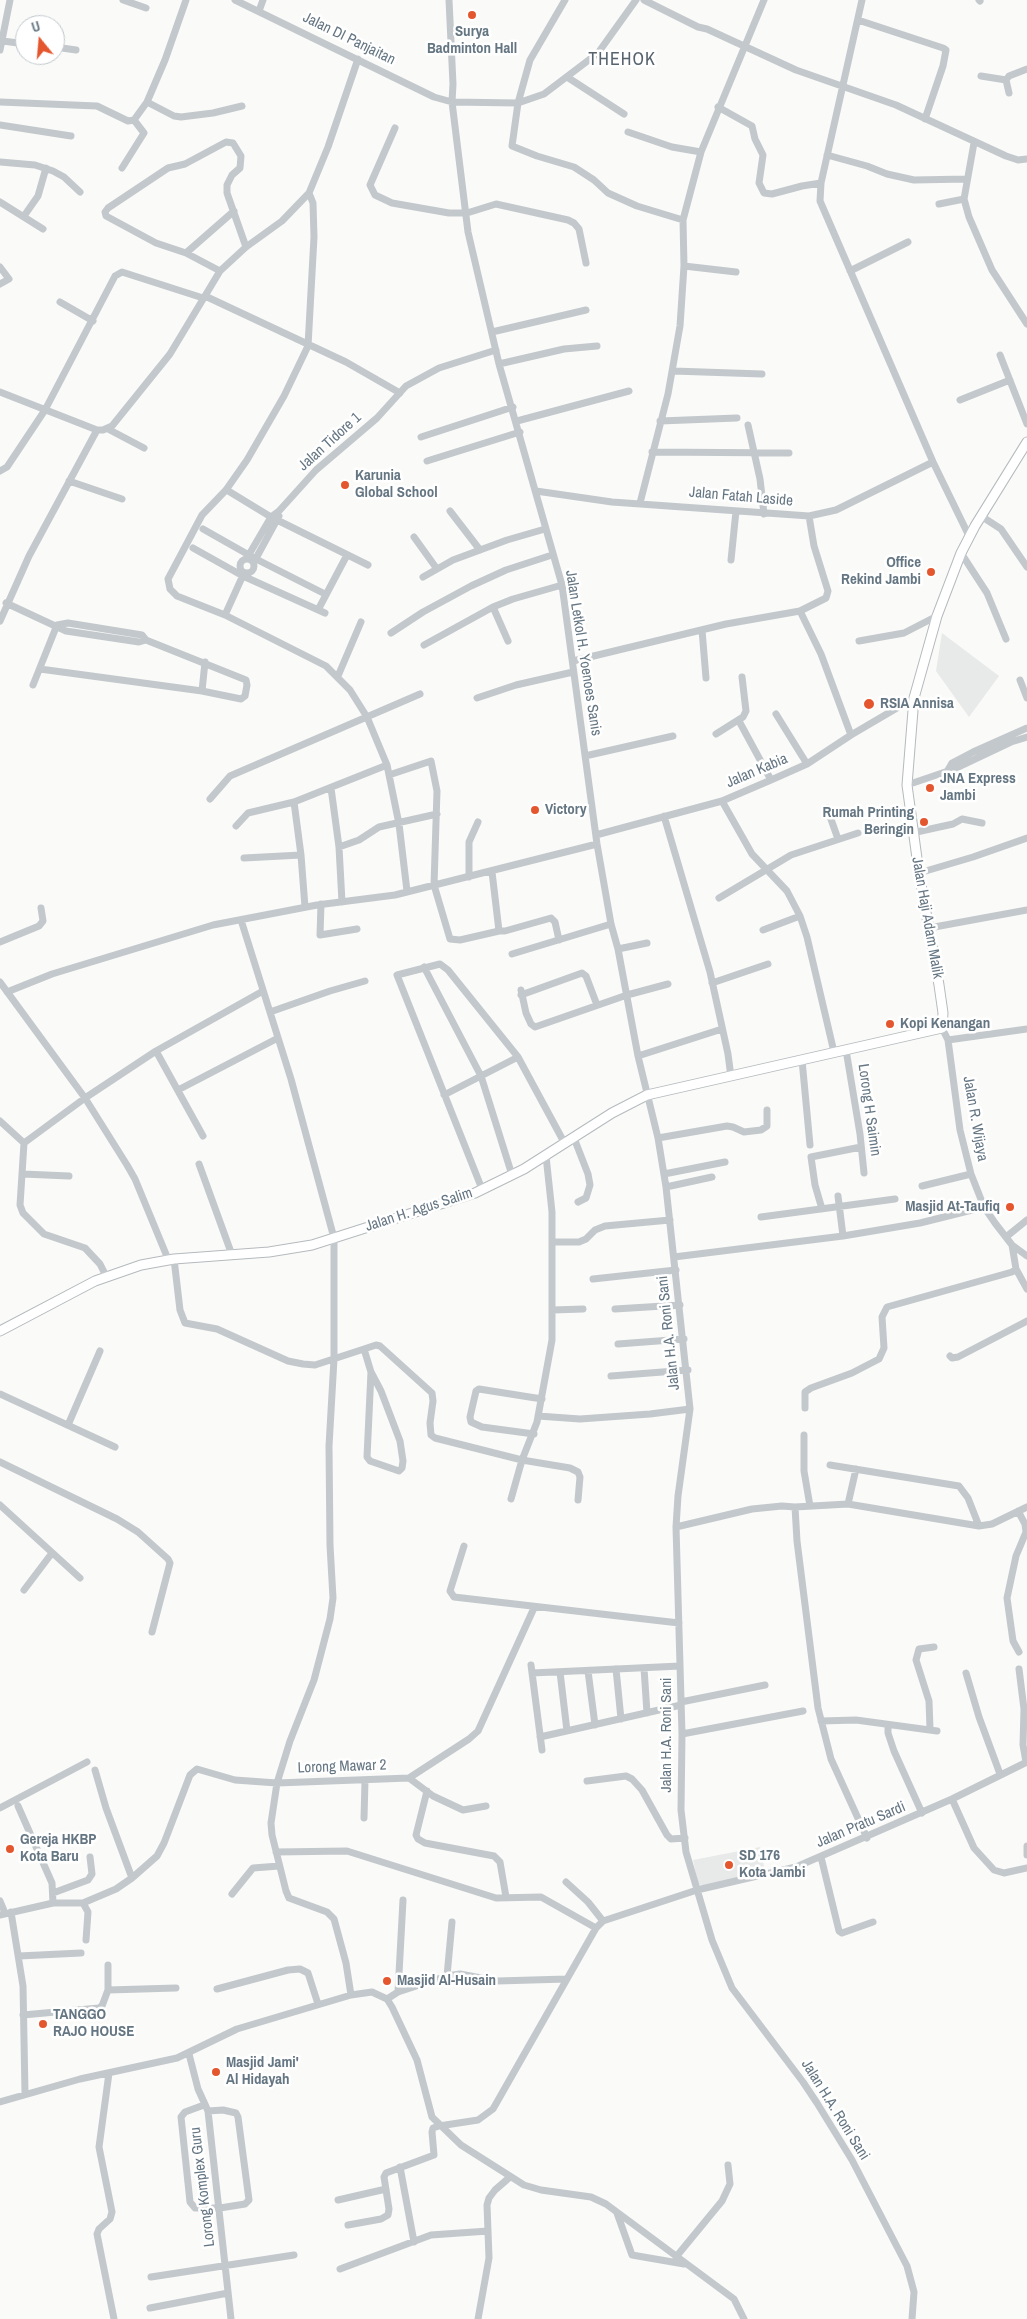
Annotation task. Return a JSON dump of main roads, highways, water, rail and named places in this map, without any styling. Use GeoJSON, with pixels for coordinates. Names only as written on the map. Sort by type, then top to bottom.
{"type":"FeatureCollection","features":[{"type":"Feature","properties":{"kind":"main road","name":"Jalan Haji Adam Malik"},"geometry":{"type":"LineString","coordinates":[[648,1095],[942,1028],[943,1013],[912,833],[907,785],[914,698],[937,616],[961,553],[969,536],[1027,442]]}},
{"type":"Feature","properties":{"kind":"main road","name":"Jalan H. Agus Salim"},"geometry":{"type":"LineString","coordinates":[[0,1331],[106,1276],[141,1265],[171,1259],[298,1248],[482,1189],[546,1156],[612,1113],[648,1095]]}},
{"type":"Feature","properties":{"kind":"place","name":"Surya Badminton Hall"},"geometry":{"type":"Point","coordinates":[472,15]}},
{"type":"Feature","properties":{"kind":"place","name":"Karunia Global School"},"geometry":{"type":"Point","coordinates":[345,485]}},
{"type":"Feature","properties":{"kind":"place","name":"Office Rekind Jambi"},"geometry":{"type":"Point","coordinates":[931,572]}},
{"type":"Feature","properties":{"kind":"place","name":"RSIA Annisa"},"geometry":{"type":"Point","coordinates":[869,704]}},
{"type":"Feature","properties":{"kind":"place","name":"JNA Express Jambi"},"geometry":{"type":"Point","coordinates":[930,788]}},
{"type":"Feature","properties":{"kind":"place","name":"Victory"},"geometry":{"type":"Point","coordinates":[535,810]}},
{"type":"Feature","properties":{"kind":"place","name":"Rumah Printing Beringin"},"geometry":{"type":"Point","coordinates":[924,822]}},
{"type":"Feature","properties":{"kind":"place","name":"Kopi Kenangan"},"geometry":{"type":"Point","coordinates":[890,1024]}},
{"type":"Feature","properties":{"kind":"place","name":"Masjid At-Taufiq"},"geometry":{"type":"Point","coordinates":[1010,1207]}},
{"type":"Feature","properties":{"kind":"place","name":"Gereja HKBP Kota Baru"},"geometry":{"type":"Point","coordinates":[10,1849]}},
{"type":"Feature","properties":{"kind":"place","name":"SD 176 Kota Jambi"},"geometry":{"type":"Point","coordinates":[729,1865]}},
{"type":"Feature","properties":{"kind":"place","name":"Masjid Al-Husain"},"geometry":{"type":"Point","coordinates":[387,1981]}},
{"type":"Feature","properties":{"kind":"place","name":"TANGGO RAJO HOUSE"},"geometry":{"type":"Point","coordinates":[43,2024]}},
{"type":"Feature","properties":{"kind":"place","name":"Masjid Jami' Al Hidayah"},"geometry":{"type":"Point","coordinates":[216,2072]}},
{"type":"Feature","properties":{"kind":"district","name":"THEHOK"},"geometry":{"type":"Point","coordinates":[622,60]}}]}
